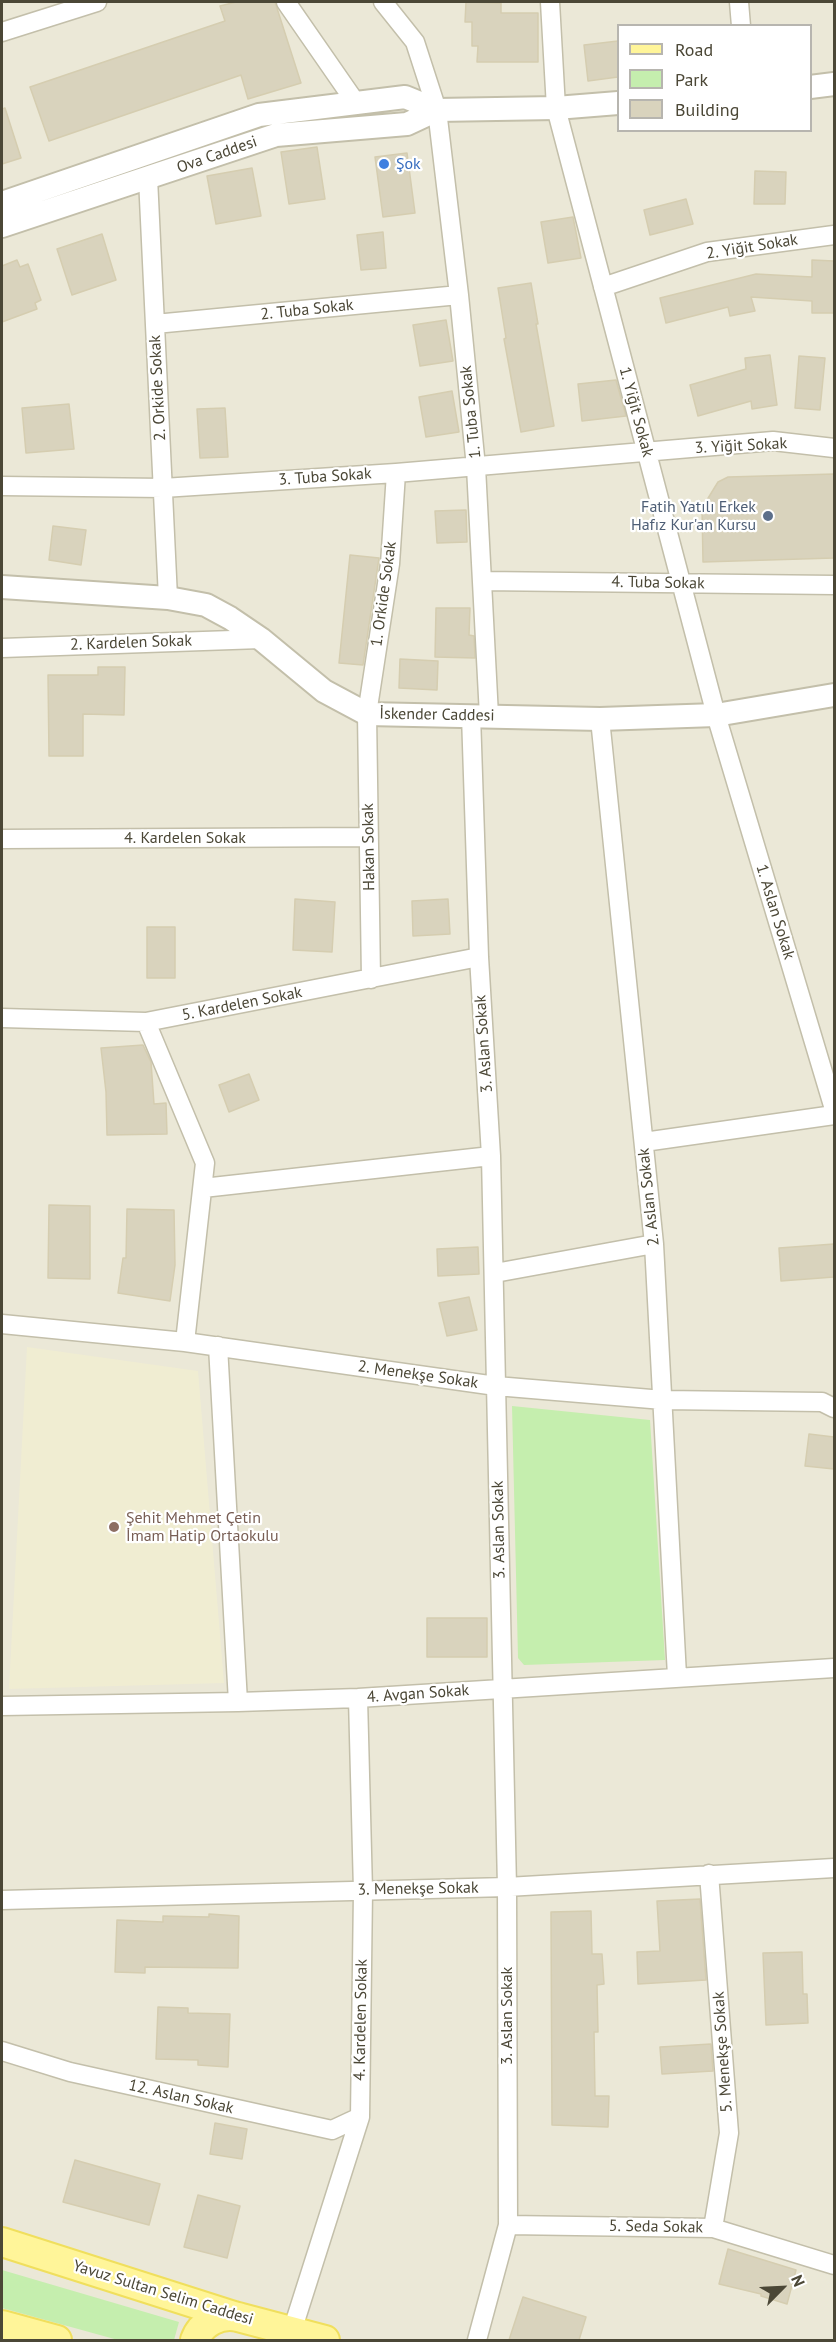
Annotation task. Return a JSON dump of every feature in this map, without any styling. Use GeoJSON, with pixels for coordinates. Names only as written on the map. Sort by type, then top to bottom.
{"type":"FeatureCollection","features":[{"type":"Feature","properties":{"kind":"main road","name":"Yavuz Sultan Selim Caddesi"},"geometry":{"type":"LineString","coordinates":[[2,2242],[234,2316],[325,2340]]}},
{"type":"Feature","properties":{"kind":"main road"},"geometry":{"type":"LineString","coordinates":[[195,2340],[204,2326],[213,2319],[234,2316],[254,2327],[262,2340]]}},
{"type":"Feature","properties":{"kind":"main road"},"geometry":{"type":"LineString","coordinates":[[2,2325],[57,2340]]}},
{"type":"Feature","properties":{"kind":"street"},"geometry":{"type":"LineString","coordinates":[[2,32],[97,2]]}},
{"type":"Feature","properties":{"kind":"street"},"geometry":{"type":"LineString","coordinates":[[286,2],[356,103]]}},
{"type":"Feature","properties":{"kind":"street","name":"1. Tuba Sokak"},"geometry":{"type":"LineString","coordinates":[[383,2],[415,42],[437,110],[476,467],[482,581],[480,716]]}},
{"type":"Feature","properties":{"kind":"street","name":"1. Yiğit Sokak"},"geometry":{"type":"LineString","coordinates":[[550,2],[556,108],[716,715]]}},
{"type":"Feature","properties":{"kind":"street"},"geometry":{"type":"LineString","coordinates":[[739,2],[741,24]]}},
{"type":"Feature","properties":{"kind":"street"},"geometry":{"type":"LineString","coordinates":[[812,87],[834,84]]}},
{"type":"Feature","properties":{"kind":"street","name":"Ova Caddesi"},"geometry":{"type":"LineString","coordinates":[[2,202],[259,115],[405,97],[437,110],[556,108],[617,103]]}},
{"type":"Feature","properties":{"kind":"street","name":"Ova Caddesi"},"geometry":{"type":"LineString","coordinates":[[2,226],[276,135],[407,124],[437,110]]}},
{"type":"Feature","properties":{"kind":"street","name":"2. Orkide Sokak"},"geometry":{"type":"LineString","coordinates":[[148,178],[168,598]]}},
{"type":"Feature","properties":{"kind":"street","name":"2. Yiğit Sokak"},"geometry":{"type":"LineString","coordinates":[[603,287],[707,252],[834,235]]}},
{"type":"Feature","properties":{"kind":"street","name":"2. Tuba Sokak"},"geometry":{"type":"LineString","coordinates":[[155,324],[459,295]]}},
{"type":"Feature","properties":{"kind":"street","name":"3. Yiğit Sokak"},"geometry":{"type":"LineString","coordinates":[[647,452],[773,441],[834,448]]}},
{"type":"Feature","properties":{"kind":"street","name":"3. Tuba Sokak"},"geometry":{"type":"LineString","coordinates":[[2,486],[163,488],[396,473],[647,452]]}},
{"type":"Feature","properties":{"kind":"street","name":"1. Orkide Sokak"},"geometry":{"type":"LineString","coordinates":[[367,714],[390,564],[396,473]]}},
{"type":"Feature","properties":{"kind":"street","name":"4. Tuba Sokak"},"geometry":{"type":"LineString","coordinates":[[482,581],[834,585]]}},
{"type":"Feature","properties":{"kind":"street","name":"İskender Caddesi"},"geometry":{"type":"LineString","coordinates":[[2,587],[168,598],[206,605],[261,639],[324,691],[367,714],[600,719],[716,715],[834,695]]}},
{"type":"Feature","properties":{"kind":"street","name":"2. Kardelen Sokak"},"geometry":{"type":"LineString","coordinates":[[2,648],[261,639]]}},
{"type":"Feature","properties":{"kind":"street","name":"Hakan Sokak"},"geometry":{"type":"LineString","coordinates":[[367,714],[371,979]]}},
{"type":"Feature","properties":{"kind":"street","name":"1. Aslan Sokak"},"geometry":{"type":"LineString","coordinates":[[716,715],[834,1110]]}},
{"type":"Feature","properties":{"kind":"street","name":"3. Aslan Sokak"},"geometry":{"type":"LineString","coordinates":[[477,2340],[508,2225],[507,1887],[495,1273],[491,1156],[479,957],[480,716]]}},
{"type":"Feature","properties":{"kind":"street","name":"2. Aslan Sokak"},"geometry":{"type":"LineString","coordinates":[[600,719],[654,1244],[677,1676]]}},
{"type":"Feature","properties":{"kind":"street","name":"4. Kardelen Sokak"},"geometry":{"type":"LineString","coordinates":[[2,839],[369,837]]}},
{"type":"Feature","properties":{"kind":"street","name":"5. Kardelen Sokak"},"geometry":{"type":"LineString","coordinates":[[2,1018],[146,1022],[479,957]]}},
{"type":"Feature","properties":{"kind":"street"},"geometry":{"type":"LineString","coordinates":[[146,1022],[205,1163],[185,1342]]}},
{"type":"Feature","properties":{"kind":"street"},"geometry":{"type":"LineString","coordinates":[[644,1142],[834,1115]]}},
{"type":"Feature","properties":{"kind":"street"},"geometry":{"type":"LineString","coordinates":[[203,1188],[491,1156]]}},
{"type":"Feature","properties":{"kind":"street"},"geometry":{"type":"LineString","coordinates":[[495,1273],[654,1244]]}},
{"type":"Feature","properties":{"kind":"street","name":"2. Menekşe Sokak"},"geometry":{"type":"LineString","coordinates":[[2,1324],[218,1346],[496,1386],[663,1400],[822,1402],[834,1408]]}},
{"type":"Feature","properties":{"kind":"street"},"geometry":{"type":"LineString","coordinates":[[218,1346],[238,1702]]}},
{"type":"Feature","properties":{"kind":"street","name":"4. Avgan Sokak"},"geometry":{"type":"LineString","coordinates":[[2,1706],[358,1698],[677,1676],[834,1668]]}},
{"type":"Feature","properties":{"kind":"street","name":"4. Kardelen Sokak"},"geometry":{"type":"LineString","coordinates":[[292,2331],[360,2117],[363,1891],[358,1698]]}},
{"type":"Feature","properties":{"kind":"street","name":"3. Menekşe Sokak"},"geometry":{"type":"LineString","coordinates":[[2,1900],[507,1887],[834,1868]]}},
{"type":"Feature","properties":{"kind":"street","name":"5. Menekşe Sokak"},"geometry":{"type":"LineString","coordinates":[[709,1874],[729,2133],[713,2228]]}},
{"type":"Feature","properties":{"kind":"street","name":"12. Aslan Sokak"},"geometry":{"type":"LineString","coordinates":[[2,2051],[70,2072],[332,2130],[360,2117]]}},
{"type":"Feature","properties":{"kind":"street","name":"5. Seda Sokak"},"geometry":{"type":"LineString","coordinates":[[508,2225],[713,2228],[834,2265]]}},
{"type":"Feature","properties":{"kind":"shaded area"},"geometry":{"type":"Polygon","coordinates":[[[2,2],[834,2],[834,2340],[2,2340],[2,2]]]}},
{"type":"Feature","properties":{"kind":"shaded area","name":"Şehit Mehmet Çetin İmam Hatip Ortaokulu"},"geometry":{"type":"Polygon","coordinates":[[[27,1347],[198,1371],[224,1683],[9,1689],[27,1347]]]}},
{"type":"Feature","properties":{"kind":"green space"},"geometry":{"type":"Polygon","coordinates":[[[512,1406],[650,1420],[665,1660],[524,1665],[518,1658],[512,1406]]]}},
{"type":"Feature","properties":{"kind":"green space"},"geometry":{"type":"Polygon","coordinates":[[[2,2270],[179,2322],[174,2340],[118,2340],[2,2308],[2,2270]]]}},
{"type":"Feature","properties":{"kind":"building"},"geometry":{"type":"Polygon","coordinates":[[[236,2],[275,2],[301,83],[248,99],[241,75],[49,141],[30,87],[225,21],[220,6],[236,2]]]}},
{"type":"Feature","properties":{"kind":"building"},"geometry":{"type":"Polygon","coordinates":[[[466,2],[501,3],[501,13],[538,13],[538,62],[477,62],[478,46],[472,46],[472,22],[465,22],[466,2]]]}},
{"type":"Feature","properties":{"kind":"building"},"geometry":{"type":"Polygon","coordinates":[[[617,41],[617,77],[588,81],[584,45],[617,41]]]}},
{"type":"Feature","properties":{"kind":"building"},"geometry":{"type":"Polygon","coordinates":[[[5,108],[21,158],[2,164],[2,109],[5,108]]]}},
{"type":"Feature","properties":{"kind":"building"},"geometry":{"type":"Polygon","coordinates":[[[317,147],[325,199],[289,204],[281,152],[317,147]]]}},
{"type":"Feature","properties":{"kind":"building"},"geometry":{"type":"Polygon","coordinates":[[[407,153],[415,213],[383,217],[375,157],[407,153]]]}},
{"type":"Feature","properties":{"kind":"building"},"geometry":{"type":"Polygon","coordinates":[[[252,168],[261,216],[216,224],[207,176],[252,168]]]}},
{"type":"Feature","properties":{"kind":"building"},"geometry":{"type":"Polygon","coordinates":[[[755,171],[786,172],[785,204],[754,204],[755,171]]]}},
{"type":"Feature","properties":{"kind":"building"},"geometry":{"type":"Polygon","coordinates":[[[686,199],[693,224],[650,235],[644,210],[686,199]]]}},
{"type":"Feature","properties":{"kind":"building"},"geometry":{"type":"Polygon","coordinates":[[[573,217],[581,258],[548,263],[541,222],[573,217]]]}},
{"type":"Feature","properties":{"kind":"building"},"geometry":{"type":"Polygon","coordinates":[[[383,232],[386,268],[361,270],[357,235],[383,232]]]}},
{"type":"Feature","properties":{"kind":"building"},"geometry":{"type":"Polygon","coordinates":[[[102,234],[116,280],[72,295],[57,249],[102,234]]]}},
{"type":"Feature","properties":{"kind":"building"},"geometry":{"type":"Polygon","coordinates":[[[17,260],[20,267],[28,264],[41,300],[35,303],[37,309],[2,322],[2,266],[17,260]]]}},
{"type":"Feature","properties":{"kind":"building"},"geometry":{"type":"Polygon","coordinates":[[[812,260],[834,261],[834,313],[812,313],[812,301],[751,297],[755,311],[730,316],[728,307],[666,323],[660,298],[756,274],[812,277],[812,260]]]}},
{"type":"Feature","properties":{"kind":"building"},"geometry":{"type":"Polygon","coordinates":[[[531,283],[554,426],[521,432],[504,339],[506,338],[498,288],[531,283]]]}},
{"type":"Feature","properties":{"kind":"building"},"geometry":{"type":"Polygon","coordinates":[[[446,320],[453,361],[420,366],[413,325],[446,320]]]}},
{"type":"Feature","properties":{"kind":"building"},"geometry":{"type":"Polygon","coordinates":[[[770,355],[777,405],[752,409],[751,401],[698,416],[690,385],[746,369],[745,358],[770,355]]]}},
{"type":"Feature","properties":{"kind":"building"},"geometry":{"type":"Polygon","coordinates":[[[799,356],[825,358],[820,410],[795,408],[799,356]]]}},
{"type":"Feature","properties":{"kind":"building"},"geometry":{"type":"Polygon","coordinates":[[[616,380],[626,416],[582,421],[578,384],[616,380]]]}},
{"type":"Feature","properties":{"kind":"building"},"geometry":{"type":"Polygon","coordinates":[[[452,391],[459,432],[426,437],[419,397],[452,391]]]}},
{"type":"Feature","properties":{"kind":"building"},"geometry":{"type":"Polygon","coordinates":[[[69,404],[74,449],[26,453],[22,408],[69,404]]]}},
{"type":"Feature","properties":{"kind":"building"},"geometry":{"type":"Polygon","coordinates":[[[225,408],[228,457],[200,458],[197,409],[225,408]]]}},
{"type":"Feature","properties":{"kind":"building","name":"Fatih Yatılı Erkek Hafız Kur'an Kursu"},"geometry":{"type":"Polygon","coordinates":[[[834,474],[834,558],[703,562],[702,508],[718,482],[728,477],[834,474]]]}},
{"type":"Feature","properties":{"kind":"building"},"geometry":{"type":"Polygon","coordinates":[[[466,510],[467,542],[437,543],[435,511],[466,510]]]}},
{"type":"Feature","properties":{"kind":"building"},"geometry":{"type":"Polygon","coordinates":[[[53,526],[86,530],[81,565],[49,560],[53,526]]]}},
{"type":"Feature","properties":{"kind":"building"},"geometry":{"type":"Polygon","coordinates":[[[350,555],[379,558],[363,665],[339,663],[350,555]]]}},
{"type":"Feature","properties":{"kind":"building"},"geometry":{"type":"Polygon","coordinates":[[[436,608],[470,608],[469,635],[474,636],[475,658],[435,657],[436,608]]]}},
{"type":"Feature","properties":{"kind":"building"},"geometry":{"type":"Polygon","coordinates":[[[400,659],[438,661],[437,690],[399,688],[400,659]]]}},
{"type":"Feature","properties":{"kind":"building"},"geometry":{"type":"Polygon","coordinates":[[[98,667],[125,667],[124,715],[83,714],[83,756],[49,756],[48,675],[98,675],[98,667]]]}},
{"type":"Feature","properties":{"kind":"building"},"geometry":{"type":"Polygon","coordinates":[[[295,899],[335,902],[332,952],[293,950],[295,899]]]}},
{"type":"Feature","properties":{"kind":"building"},"geometry":{"type":"Polygon","coordinates":[[[448,899],[450,934],[413,936],[412,901],[448,899]]]}},
{"type":"Feature","properties":{"kind":"building"},"geometry":{"type":"Polygon","coordinates":[[[147,927],[175,927],[175,978],[147,978],[147,927]]]}},
{"type":"Feature","properties":{"kind":"building"},"geometry":{"type":"Polygon","coordinates":[[[143,1045],[151,1062],[154,1104],[166,1103],[167,1134],[107,1135],[106,1092],[101,1048],[143,1045]]]}},
{"type":"Feature","properties":{"kind":"building"},"geometry":{"type":"Polygon","coordinates":[[[249,1074],[259,1100],[229,1112],[219,1085],[249,1074]]]}},
{"type":"Feature","properties":{"kind":"building"},"geometry":{"type":"Polygon","coordinates":[[[49,1205],[90,1206],[90,1279],[48,1278],[49,1205]]]}},
{"type":"Feature","properties":{"kind":"building"},"geometry":{"type":"Polygon","coordinates":[[[127,1209],[174,1210],[175,1265],[170,1301],[118,1293],[123,1258],[126,1258],[127,1209]]]}},
{"type":"Feature","properties":{"kind":"building"},"geometry":{"type":"Polygon","coordinates":[[[834,1244],[834,1277],[781,1281],[779,1248],[834,1244]]]}},
{"type":"Feature","properties":{"kind":"building"},"geometry":{"type":"Polygon","coordinates":[[[478,1247],[479,1274],[438,1276],[437,1249],[478,1247]]]}},
{"type":"Feature","properties":{"kind":"building"},"geometry":{"type":"Polygon","coordinates":[[[469,1297],[477,1330],[447,1336],[439,1303],[469,1297]]]}},
{"type":"Feature","properties":{"kind":"building"},"geometry":{"type":"Polygon","coordinates":[[[809,1434],[834,1437],[834,1469],[805,1466],[809,1434]]]}},
{"type":"Feature","properties":{"kind":"building"},"geometry":{"type":"Polygon","coordinates":[[[427,1618],[487,1618],[487,1657],[427,1657],[427,1618]]]}},
{"type":"Feature","properties":{"kind":"building"},"geometry":{"type":"Polygon","coordinates":[[[700,1899],[706,1980],[638,1984],[637,1952],[660,1951],[657,1901],[700,1899]]]}},
{"type":"Feature","properties":{"kind":"building"},"geometry":{"type":"Polygon","coordinates":[[[591,1911],[592,1954],[602,1954],[604,1984],[597,1985],[598,2032],[594,2032],[595,2096],[609,2096],[608,2127],[552,2125],[551,1912],[591,1911]]]}},
{"type":"Feature","properties":{"kind":"building"},"geometry":{"type":"Polygon","coordinates":[[[209,1914],[239,1916],[238,1968],[145,1967],[145,1973],[115,1972],[117,1920],[163,1922],[163,1916],[209,1917],[209,1914]]]}},
{"type":"Feature","properties":{"kind":"building"},"geometry":{"type":"Polygon","coordinates":[[[802,1952],[803,1994],[807,1994],[808,2023],[766,2025],[763,1953],[802,1952]]]}},
{"type":"Feature","properties":{"kind":"building"},"geometry":{"type":"Polygon","coordinates":[[[158,2007],[188,2008],[188,2013],[230,2014],[228,2067],[198,2065],[198,2060],[156,2059],[158,2007]]]}},
{"type":"Feature","properties":{"kind":"building"},"geometry":{"type":"Polygon","coordinates":[[[711,2044],[713,2071],[662,2074],[660,2047],[711,2044]]]}},
{"type":"Feature","properties":{"kind":"building"},"geometry":{"type":"Polygon","coordinates":[[[215,2123],[247,2129],[242,2159],[210,2154],[215,2123]]]}},
{"type":"Feature","properties":{"kind":"building"},"geometry":{"type":"Polygon","coordinates":[[[75,2160],[160,2184],[149,2225],[63,2202],[75,2160]]]}},
{"type":"Feature","properties":{"kind":"building"},"geometry":{"type":"Polygon","coordinates":[[[198,2195],[240,2206],[227,2258],[184,2247],[198,2195]]]}},
{"type":"Feature","properties":{"kind":"building"},"geometry":{"type":"Polygon","coordinates":[[[728,2249],[796,2270],[787,2304],[761,2296],[761,2294],[719,2284],[728,2249]]]}},
{"type":"Feature","properties":{"kind":"building"},"geometry":{"type":"Polygon","coordinates":[[[523,2297],[586,2317],[579,2340],[509,2340],[523,2297]]]}},
{"type":"Feature","properties":{"kind":"place","name":"Şok"},"geometry":{"type":"Point","coordinates":[384,164]}},
{"type":"Feature","properties":{"kind":"place","name":"Fatih Yatılı Erkek Hafız Kur'an Kursu"},"geometry":{"type":"Point","coordinates":[768,516]}},
{"type":"Feature","properties":{"kind":"place","name":"Şehit Mehmet Çetin İmam Hatip Ortaokulu"},"geometry":{"type":"Point","coordinates":[114,1527]}}]}
